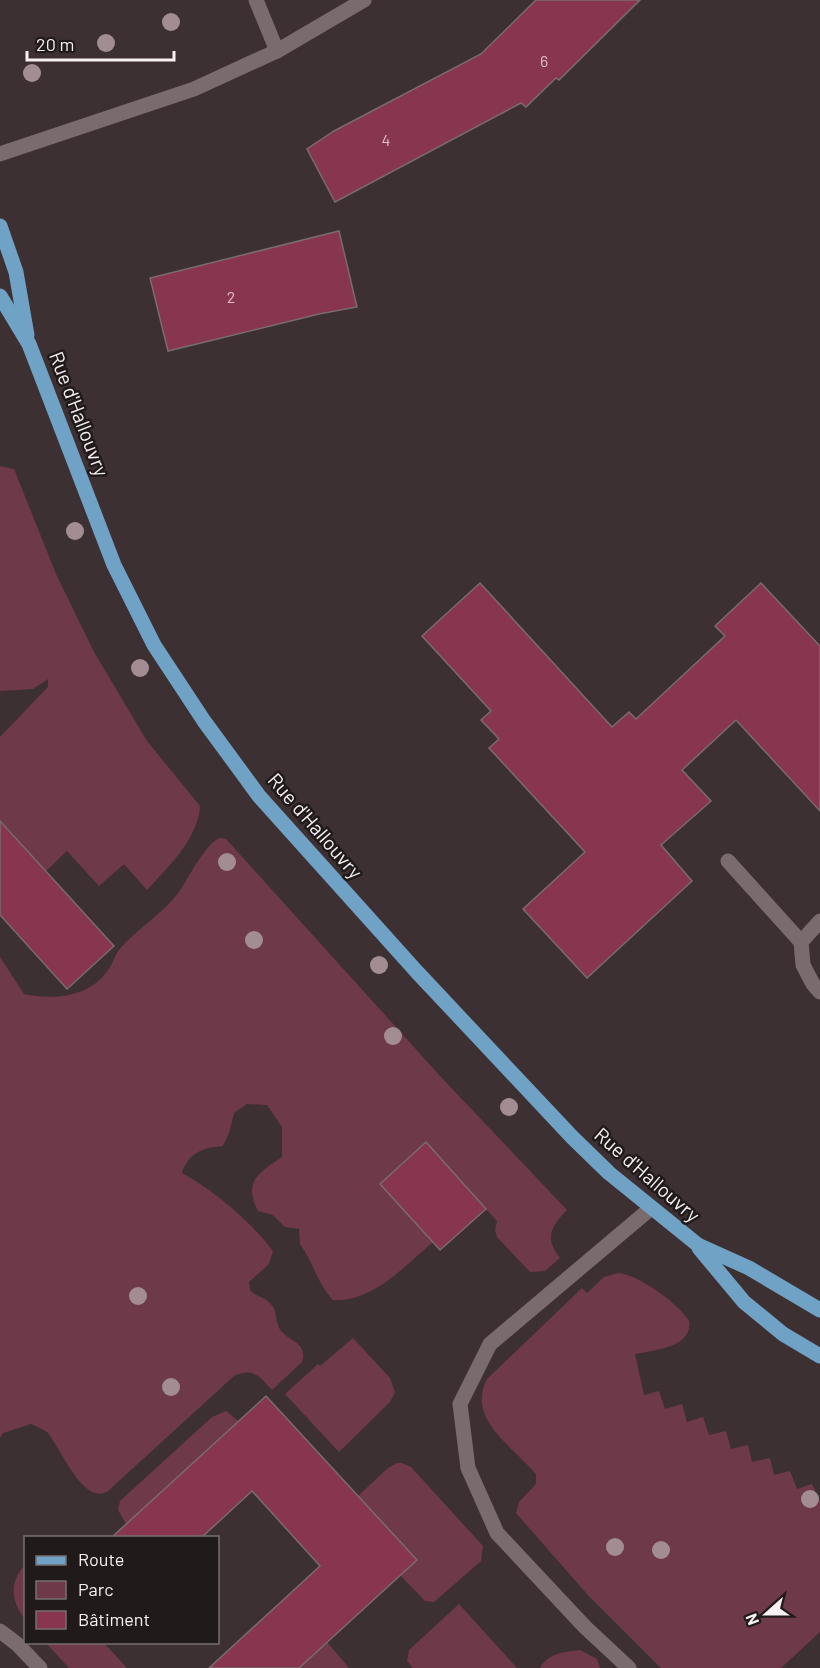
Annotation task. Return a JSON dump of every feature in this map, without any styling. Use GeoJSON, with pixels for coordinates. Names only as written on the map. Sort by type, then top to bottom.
{"type":"FeatureCollection","features":[{"type":"Feature","properties":{"kind":"main road","name":"Rue d'Hallouvry"},"geometry":{"type":"LineString","coordinates":[[0,226],[16,272],[29,344]]}},
{"type":"Feature","properties":{"kind":"main road","name":"Rue d'Hallouvry"},"geometry":{"type":"LineString","coordinates":[[0,296],[29,344],[114,565],[154,645],[204,721],[260,796],[417,972],[572,1137],[650,1209],[698,1245],[749,1268],[820,1310]]}},
{"type":"Feature","properties":{"kind":"main road","name":"Rue d'Hallouvry"},"geometry":{"type":"LineString","coordinates":[[698,1245],[744,1302],[783,1334],[820,1356]]}},
{"type":"Feature","properties":{"kind":"street"},"geometry":{"type":"LineString","coordinates":[[256,0],[277,51]]}},
{"type":"Feature","properties":{"kind":"street"},"geometry":{"type":"LineString","coordinates":[[0,154],[195,89],[277,51],[364,0]]}},
{"type":"Feature","properties":{"kind":"street"},"geometry":{"type":"LineString","coordinates":[[728,861],[801,942],[803,965],[820,992]]}},
{"type":"Feature","properties":{"kind":"street"},"geometry":{"type":"LineString","coordinates":[[801,942],[820,921]]}},
{"type":"Feature","properties":{"kind":"street"},"geometry":{"type":"LineString","coordinates":[[629,1668],[585,1627],[497,1533],[468,1468],[460,1404],[490,1344],[650,1209]]}},
{"type":"Feature","properties":{"kind":"street"},"geometry":{"type":"LineString","coordinates":[[0,1631],[17,1644],[39,1668]]}},
{"type":"Feature","properties":{"kind":"green space"},"geometry":{"type":"Polygon","coordinates":[[[0,466],[14,469],[56,574],[94,652],[147,741],[200,806],[194,830],[188,841],[147,890],[124,864],[99,886],[67,851],[46,871],[12,834],[0,844],[0,737],[48,687],[48,679],[33,689],[0,691],[0,466]]]}},
{"type":"Feature","properties":{"kind":"green space"},"geometry":{"type":"Polygon","coordinates":[[[220,838],[226,839],[441,1077],[567,1210],[557,1221],[551,1238],[560,1258],[545,1271],[530,1272],[497,1237],[495,1230],[497,1221],[486,1209],[440,1250],[433,1242],[388,1281],[375,1289],[348,1299],[333,1300],[323,1287],[300,1244],[299,1229],[285,1227],[273,1215],[258,1211],[252,1193],[253,1185],[260,1173],[282,1157],[282,1127],[267,1105],[247,1104],[234,1113],[223,1146],[198,1152],[188,1160],[182,1173],[231,1208],[273,1251],[269,1264],[249,1282],[250,1290],[272,1306],[281,1331],[302,1349],[302,1362],[272,1390],[255,1374],[246,1372],[234,1376],[108,1491],[99,1494],[90,1491],[82,1484],[44,1430],[31,1424],[3,1433],[0,1438],[0,957],[24,994],[47,997],[70,995],[91,986],[108,970],[117,952],[126,942],[174,898],[209,846],[220,838]]]}},
{"type":"Feature","properties":{"kind":"green space"},"geometry":{"type":"Polygon","coordinates":[[[618,1273],[647,1284],[676,1306],[689,1321],[689,1330],[678,1342],[661,1349],[635,1354],[644,1395],[659,1391],[665,1409],[682,1404],[687,1422],[703,1417],[709,1435],[726,1431],[731,1449],[748,1445],[752,1462],[770,1458],[774,1475],[790,1471],[797,1489],[812,1484],[820,1501],[820,1632],[781,1668],[661,1668],[587,1594],[516,1513],[519,1502],[536,1484],[536,1474],[495,1432],[487,1420],[482,1394],[487,1379],[582,1288],[587,1293],[604,1277],[618,1273]]]}},
{"type":"Feature","properties":{"kind":"green space"},"geometry":{"type":"Polygon","coordinates":[[[353,1338],[390,1378],[395,1392],[390,1402],[339,1452],[285,1394],[318,1364],[320,1366],[353,1338]]]}},
{"type":"Feature","properties":{"kind":"green space"},"geometry":{"type":"Polygon","coordinates":[[[226,1411],[238,1421],[126,1524],[118,1510],[120,1501],[212,1417],[226,1411]]]}},
{"type":"Feature","properties":{"kind":"green space"},"geometry":{"type":"Polygon","coordinates":[[[397,1463],[411,1467],[483,1546],[481,1561],[434,1602],[425,1601],[400,1575],[416,1560],[358,1496],[388,1468],[397,1463]]]}},
{"type":"Feature","properties":{"kind":"green space"},"geometry":{"type":"Polygon","coordinates":[[[24,1566],[24,1618],[17,1606],[14,1592],[16,1578],[24,1566]]]}},
{"type":"Feature","properties":{"kind":"green space"},"geometry":{"type":"Polygon","coordinates":[[[459,1604],[517,1668],[413,1668],[407,1661],[409,1650],[459,1604]]]}},
{"type":"Feature","properties":{"kind":"green space"},"geometry":{"type":"Polygon","coordinates":[[[327,1642],[349,1668],[299,1668],[327,1642]]]}},
{"type":"Feature","properties":{"kind":"green space"},"geometry":{"type":"Polygon","coordinates":[[[47,1644],[105,1644],[127,1668],[69,1668],[47,1644]]]}},
{"type":"Feature","properties":{"kind":"green space"},"geometry":{"type":"Polygon","coordinates":[[[580,1650],[597,1659],[600,1668],[540,1668],[552,1656],[580,1650]]]}},
{"type":"Feature","properties":{"kind":"building"},"geometry":{"type":"Polygon","coordinates":[[[536,0],[640,0],[559,80],[556,78],[526,107],[521,103],[335,202],[307,149],[334,131],[481,54],[536,0]]]}},
{"type":"Feature","properties":{"kind":"building"},"geometry":{"type":"Polygon","coordinates":[[[339,231],[357,307],[168,351],[150,278],[339,231]]]}},
{"type":"Feature","properties":{"kind":"building"},"geometry":{"type":"Polygon","coordinates":[[[480,583],[612,727],[629,712],[636,719],[725,636],[715,626],[761,583],[820,646],[820,811],[736,720],[682,770],[711,801],[661,845],[692,881],[587,978],[523,909],[585,852],[489,748],[499,739],[481,720],[491,711],[422,636],[480,583]]]}},
{"type":"Feature","properties":{"kind":"building"},"geometry":{"type":"Polygon","coordinates":[[[0,821],[114,946],[67,989],[0,915],[0,821]]]}},
{"type":"Feature","properties":{"kind":"building"},"geometry":{"type":"Polygon","coordinates":[[[426,1142],[486,1209],[440,1250],[380,1184],[426,1142]]]}},
{"type":"Feature","properties":{"kind":"building"},"geometry":{"type":"Polygon","coordinates":[[[266,1396],[417,1560],[299,1668],[209,1668],[320,1566],[252,1491],[203,1536],[113,1536],[266,1396]]]}}]}
